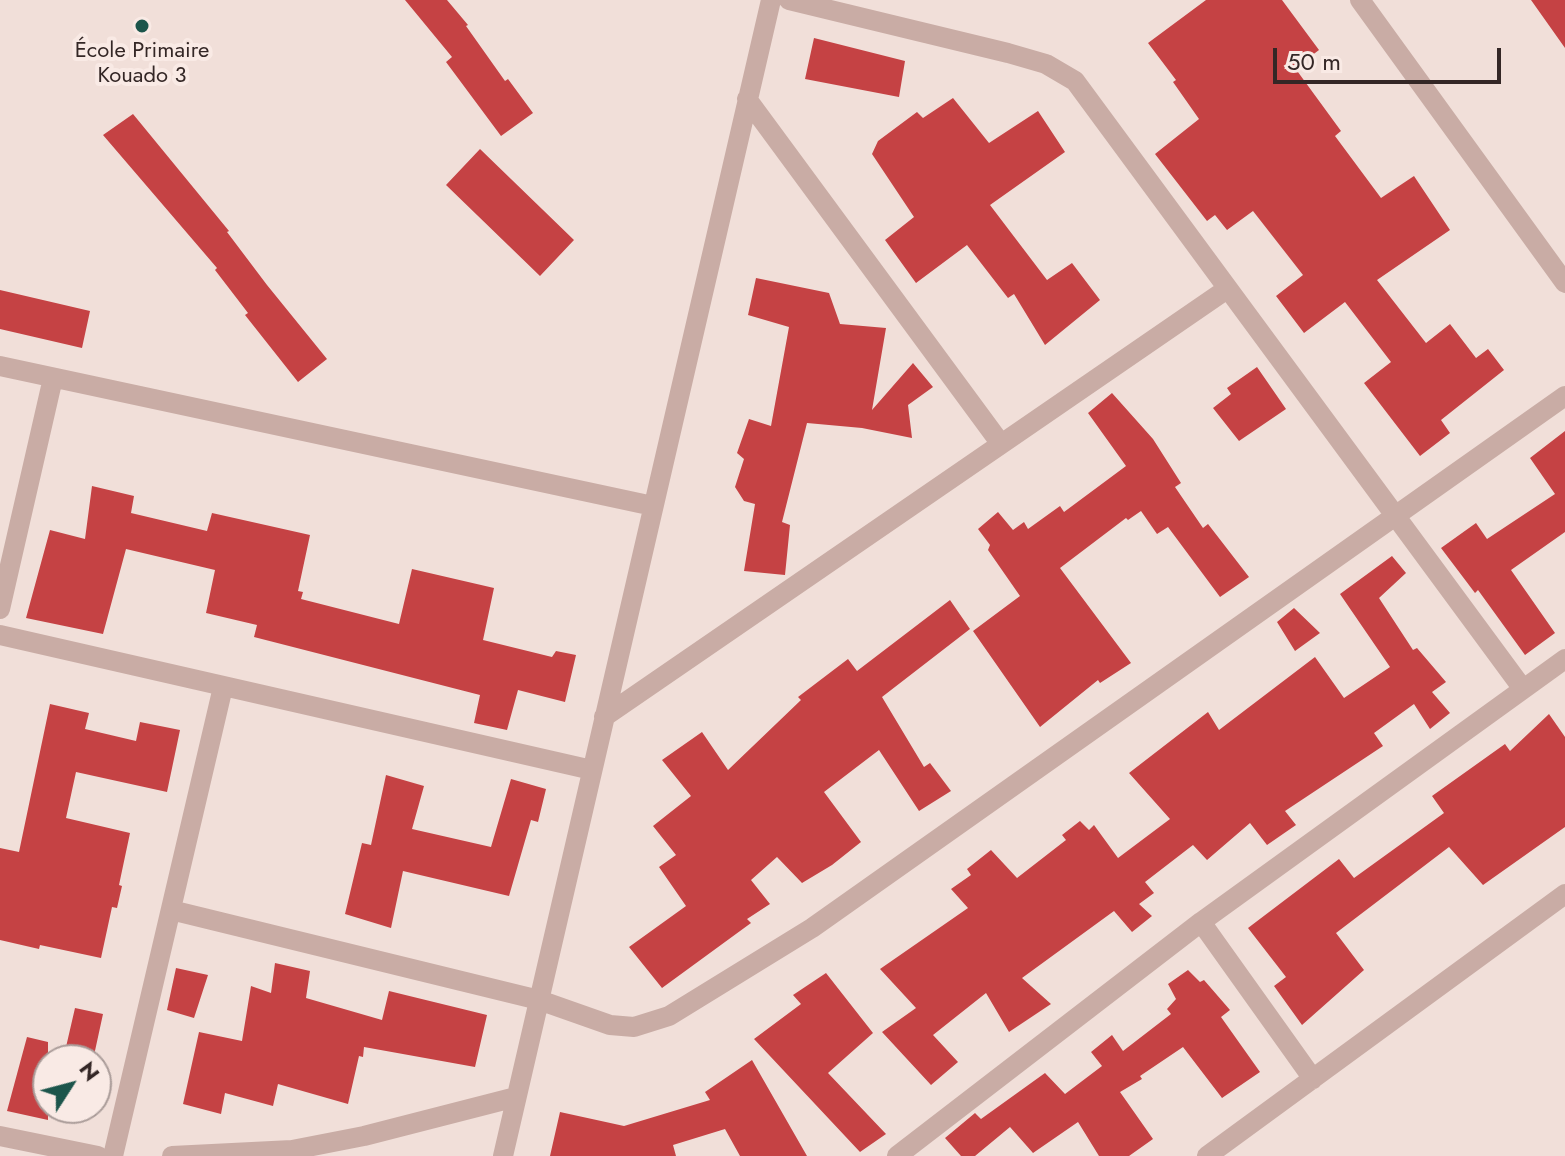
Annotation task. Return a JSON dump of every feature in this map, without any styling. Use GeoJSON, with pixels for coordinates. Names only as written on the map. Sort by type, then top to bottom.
{"type":"FeatureCollection","features":[{"type":"Feature","properties":{"kind":"street"},"geometry":{"type":"LineString","coordinates":[[503,1156],[771,0]]}},
{"type":"Feature","properties":{"kind":"street"},"geometry":{"type":"LineString","coordinates":[[789,0],[1008,53],[1046,64],[1075,81],[1523,689]]}},
{"type":"Feature","properties":{"kind":"street"},"geometry":{"type":"LineString","coordinates":[[1360,0],[1565,283]]}},
{"type":"Feature","properties":{"kind":"street"},"geometry":{"type":"LineString","coordinates":[[747,99],[1001,444]]}},
{"type":"Feature","properties":{"kind":"street"},"geometry":{"type":"LineString","coordinates":[[604,717],[1227,289]]}},
{"type":"Feature","properties":{"kind":"street"},"geometry":{"type":"LineString","coordinates":[[0,366],[653,506]]}},
{"type":"Feature","properties":{"kind":"street"},"geometry":{"type":"LineString","coordinates":[[0,609],[53,378]]}},
{"type":"Feature","properties":{"kind":"street"},"geometry":{"type":"LineString","coordinates":[[171,910],[539,1000],[580,1016],[622,1026],[634,1027],[669,1016],[812,928],[1565,396]]}},
{"type":"Feature","properties":{"kind":"street"},"geometry":{"type":"LineString","coordinates":[[0,635],[592,770]]}},
{"type":"Feature","properties":{"kind":"street"},"geometry":{"type":"LineString","coordinates":[[897,1156],[1201,922],[1565,659]]}},
{"type":"Feature","properties":{"kind":"street"},"geometry":{"type":"LineString","coordinates":[[113,1156],[223,687]]}},
{"type":"Feature","properties":{"kind":"street"},"geometry":{"type":"LineString","coordinates":[[1207,1156],[1565,894]]}},
{"type":"Feature","properties":{"kind":"street"},"geometry":{"type":"LineString","coordinates":[[1201,922],[1313,1079]]}},
{"type":"Feature","properties":{"kind":"street"},"geometry":{"type":"LineString","coordinates":[[172,1156],[292,1150],[364,1136],[516,1097]]}},
{"type":"Feature","properties":{"kind":"street"},"geometry":{"type":"LineString","coordinates":[[0,1136],[98,1156]]}},
{"type":"Feature","properties":{"kind":"building"},"geometry":{"type":"Polygon","coordinates":[[[405,0],[447,0],[468,25],[505,81],[508,79],[533,113],[501,136],[446,62],[452,57],[405,0]]]}},
{"type":"Feature","properties":{"kind":"building"},"geometry":{"type":"Polygon","coordinates":[[[1206,0],[1282,0],[1319,50],[1295,68],[1341,131],[1335,136],[1381,198],[1414,176],[1450,230],[1377,280],[1426,343],[1450,324],[1476,358],[1488,349],[1504,370],[1441,420],[1450,433],[1420,456],[1364,383],[1391,362],[1345,302],[1304,333],[1276,296],[1303,275],[1253,211],[1227,230],[1215,215],[1207,221],[1155,154],[1199,119],[1173,82],[1176,80],[1148,43],[1206,0]]]}},
{"type":"Feature","properties":{"kind":"building"},"geometry":{"type":"Polygon","coordinates":[[[1531,0],[1565,0],[1565,48],[1531,0]]]}},
{"type":"Feature","properties":{"kind":"building"},"geometry":{"type":"Polygon","coordinates":[[[814,38],[905,61],[899,97],[805,79],[814,38]]]}},
{"type":"Feature","properties":{"kind":"building"},"geometry":{"type":"Polygon","coordinates":[[[953,98],[989,143],[1038,111],[1065,152],[990,205],[1047,280],[1072,263],[1100,300],[1045,345],[1014,294],[1008,298],[967,245],[916,283],[885,240],[914,217],[872,154],[878,141],[917,112],[923,118],[953,98]]]}},
{"type":"Feature","properties":{"kind":"building"},"geometry":{"type":"Polygon","coordinates":[[[133,114],[229,231],[267,285],[327,359],[298,382],[245,315],[248,313],[215,270],[217,268],[103,135],[133,114]]]}},
{"type":"Feature","properties":{"kind":"building"},"geometry":{"type":"Polygon","coordinates":[[[480,149],[574,240],[540,276],[446,185],[480,149]]]}},
{"type":"Feature","properties":{"kind":"building"},"geometry":{"type":"Polygon","coordinates":[[[756,278],[829,293],[840,324],[886,328],[872,410],[913,363],[933,387],[908,405],[912,438],[862,428],[807,423],[782,522],[790,525],[785,575],[744,571],[755,504],[744,501],[735,487],[744,459],[737,453],[749,419],[771,426],[789,327],[748,315],[756,278]]]}},
{"type":"Feature","properties":{"kind":"building"},"geometry":{"type":"Polygon","coordinates":[[[0,290],[90,311],[82,348],[0,329],[0,290]]]}},
{"type":"Feature","properties":{"kind":"building"},"geometry":{"type":"Polygon","coordinates":[[[1257,367],[1286,409],[1239,441],[1213,408],[1231,394],[1227,388],[1257,367]]]}},
{"type":"Feature","properties":{"kind":"building"},"geometry":{"type":"Polygon","coordinates":[[[1112,393],[1153,439],[1181,483],[1175,487],[1203,528],[1208,524],[1249,577],[1220,597],[1168,527],[1157,534],[1141,511],[1128,520],[1126,518],[1060,568],[1131,663],[1100,683],[1098,680],[1040,727],[973,631],[1020,596],[988,550],[990,545],[978,529],[998,512],[1013,530],[1024,522],[1028,529],[1060,506],[1064,512],[1126,466],[1088,413],[1112,393]]]}},
{"type":"Feature","properties":{"kind":"building"},"geometry":{"type":"Polygon","coordinates":[[[1565,431],[1565,532],[1511,570],[1555,633],[1525,655],[1478,590],[1475,593],[1441,548],[1476,523],[1487,539],[1555,494],[1530,458],[1565,431]]]}},
{"type":"Feature","properties":{"kind":"building"},"geometry":{"type":"Polygon","coordinates":[[[92,486],[134,496],[131,513],[207,531],[212,513],[310,535],[298,591],[303,592],[301,599],[399,624],[412,569],[494,588],[483,640],[552,657],[556,651],[576,655],[565,702],[518,690],[507,730],[474,723],[480,695],[254,637],[257,625],[206,613],[215,570],[126,549],[103,634],[26,618],[50,530],[85,539],[92,486]]]}},
{"type":"Feature","properties":{"kind":"building"},"geometry":{"type":"Polygon","coordinates":[[[1392,556],[1406,573],[1379,598],[1413,650],[1417,648],[1446,682],[1432,692],[1450,713],[1430,729],[1414,704],[1374,733],[1383,746],[1285,811],[1296,825],[1267,845],[1250,823],[1207,860],[1193,845],[1145,882],[1154,893],[1139,904],[1152,916],[1132,932],[1114,911],[1022,978],[1051,1004],[1009,1032],[986,993],[933,1035],[958,1062],[931,1085],[882,1032],[916,1008],[880,969],[968,908],[951,889],[971,875],[967,869],[991,850],[1017,878],[1066,840],[1062,835],[1080,821],[1089,830],[1094,825],[1118,858],[1170,819],[1129,773],[1208,712],[1219,730],[1315,657],[1344,698],[1390,667],[1340,594],[1392,556]]]}},
{"type":"Feature","properties":{"kind":"building"},"geometry":{"type":"Polygon","coordinates":[[[950,600],[970,629],[882,697],[924,767],[930,763],[951,791],[919,811],[879,750],[824,792],[861,842],[802,883],[777,857],[751,880],[770,904],[747,919],[751,923],[662,988],[629,947],[686,906],[659,867],[676,855],[653,826],[691,796],[662,760],[702,732],[728,770],[801,700],[798,697],[848,659],[857,671],[950,600]]]}},
{"type":"Feature","properties":{"kind":"building"},"geometry":{"type":"Polygon","coordinates":[[[1294,608],[1320,633],[1295,651],[1277,622],[1294,608]]]}},
{"type":"Feature","properties":{"kind":"building"},"geometry":{"type":"Polygon","coordinates":[[[50,704],[89,713],[85,729],[136,741],[140,722],[180,730],[167,792],[76,772],[66,818],[130,833],[117,908],[112,907],[101,958],[0,940],[0,848],[19,852],[50,704]]]}},
{"type":"Feature","properties":{"kind":"building"},"geometry":{"type":"Polygon","coordinates":[[[1549,714],[1565,737],[1565,827],[1483,885],[1449,847],[1336,933],[1364,970],[1302,1025],[1274,986],[1286,977],[1248,928],[1339,859],[1354,878],[1444,813],[1432,796],[1505,744],[1510,751],[1549,714]]]}},
{"type":"Feature","properties":{"kind":"building"},"geometry":{"type":"Polygon","coordinates":[[[386,775],[424,786],[412,829],[491,847],[511,779],[546,789],[538,822],[531,820],[509,896],[403,871],[391,928],[345,914],[362,843],[371,845],[386,775]]]}},
{"type":"Feature","properties":{"kind":"building"},"geometry":{"type":"Polygon","coordinates":[[[275,963],[310,971],[306,998],[382,1020],[389,991],[487,1015],[475,1067],[364,1047],[348,1104],[278,1084],[273,1106],[225,1093],[221,1114],[183,1104],[199,1032],[242,1041],[251,986],[271,993],[275,963]]]}},
{"type":"Feature","properties":{"kind":"building"},"geometry":{"type":"Polygon","coordinates":[[[176,968],[208,975],[194,1018],[167,1010],[176,968]]]}},
{"type":"Feature","properties":{"kind":"building"},"geometry":{"type":"Polygon","coordinates":[[[1188,970],[1200,982],[1204,980],[1230,1010],[1221,1017],[1260,1072],[1222,1098],[1183,1047],[1120,1092],[1153,1139],[1129,1156],[1099,1156],[1078,1122],[1033,1153],[1010,1127],[975,1156],[961,1156],[945,1138],[975,1113],[981,1119],[1045,1073],[1065,1094],[1102,1066],[1091,1052],[1112,1035],[1123,1051],[1171,1014],[1167,1009],[1176,999],[1168,984],[1188,970]]]}},
{"type":"Feature","properties":{"kind":"building"},"geometry":{"type":"Polygon","coordinates":[[[826,973],[873,1033],[828,1073],[886,1134],[860,1152],[754,1039],[801,1004],[793,995],[826,973]]]}},
{"type":"Feature","properties":{"kind":"building"},"geometry":{"type":"Polygon","coordinates":[[[75,1008],[103,1014],[96,1044],[67,1044],[75,1008]]]}},
{"type":"Feature","properties":{"kind":"building"},"geometry":{"type":"Polygon","coordinates":[[[27,1037],[48,1042],[32,1044],[32,1116],[7,1111],[27,1037]]]}},
{"type":"Feature","properties":{"kind":"building"},"geometry":{"type":"Polygon","coordinates":[[[752,1060],[807,1156],[740,1156],[725,1129],[673,1145],[676,1156],[550,1156],[560,1112],[624,1126],[710,1100],[705,1092],[752,1060]]]}},
{"type":"Feature","properties":{"kind":"place","name":"École Primaire Kouado 3"},"geometry":{"type":"Point","coordinates":[142,26]}}]}
